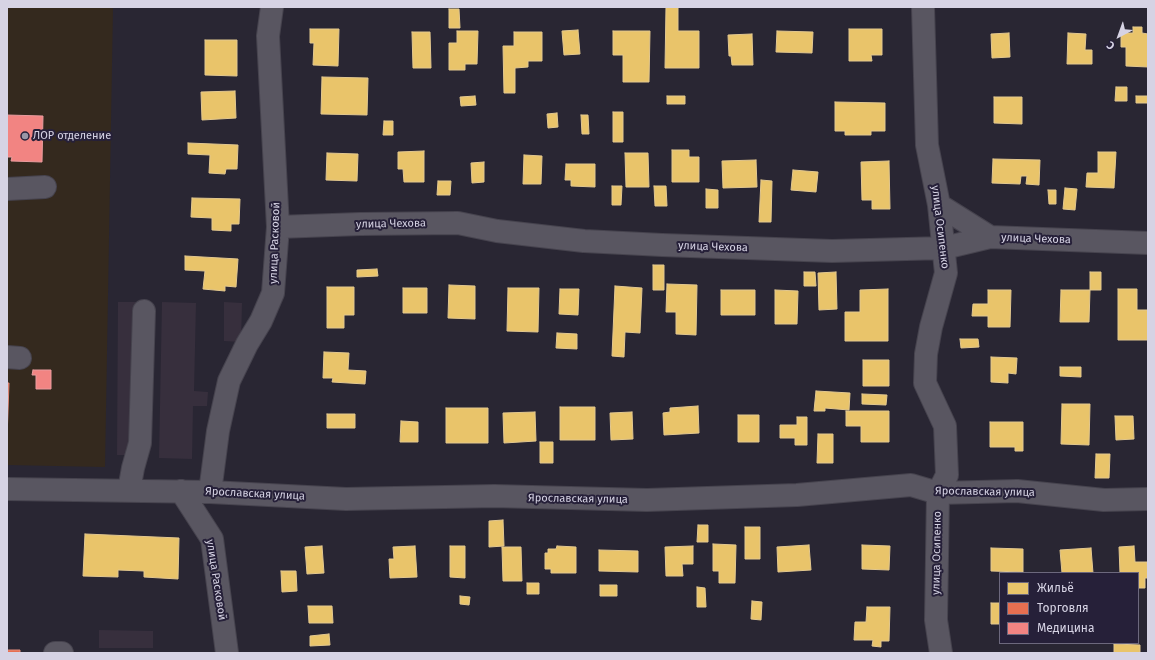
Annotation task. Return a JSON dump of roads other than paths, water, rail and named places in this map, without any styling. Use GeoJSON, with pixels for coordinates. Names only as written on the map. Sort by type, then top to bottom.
{"type":"FeatureCollection","features":[{"type":"Feature","properties":{"kind":"street","name":"улица Расковой"},"geometry":{"type":"LineString","coordinates":[[210,492],[218,431],[228,381],[261,321],[273,293],[278,227],[268,36],[272,7]]}},
{"type":"Feature","properties":{"kind":"street","name":"улица Осипенко"},"geometry":{"type":"LineString","coordinates":[[923,7],[927,146],[940,205],[946,273],[931,327],[926,354],[925,376],[925,383],[945,426],[947,474],[938,493],[936,620],[941,653]]}},
{"type":"Feature","properties":{"kind":"street"},"geometry":{"type":"LineString","coordinates":[[7,189],[45,187]]}},
{"type":"Feature","properties":{"kind":"street"},"geometry":{"type":"LineString","coordinates":[[940,205],[990,237]]}},
{"type":"Feature","properties":{"kind":"street","name":"улица Чехова"},"geometry":{"type":"LineString","coordinates":[[278,227],[458,223],[498,231],[584,241],[662,246],[832,251],[944,248],[990,237],[1148,243]]}},
{"type":"Feature","properties":{"kind":"street"},"geometry":{"type":"LineString","coordinates":[[129,490],[132,468],[140,443],[144,311]]}},
{"type":"Feature","properties":{"kind":"street","name":"Ярославская улица"},"geometry":{"type":"LineString","coordinates":[[7,489],[181,491],[346,499],[494,496],[647,500],[797,495],[911,485],[938,493],[1017,491],[1104,500],[1148,499]]}},
{"type":"Feature","properties":{"kind":"street","name":"улица Расковой"},"geometry":{"type":"LineString","coordinates":[[181,491],[212,539],[227,653]]}},
{"type":"Feature","properties":{"kind":"street"},"geometry":{"type":"LineString","coordinates":[[55,652],[62,653]]}},
{"type":"Feature","properties":{"kind":"place","name":"ЛОР отделение"},"geometry":{"type":"Point","coordinates":[25,136]}}]}
